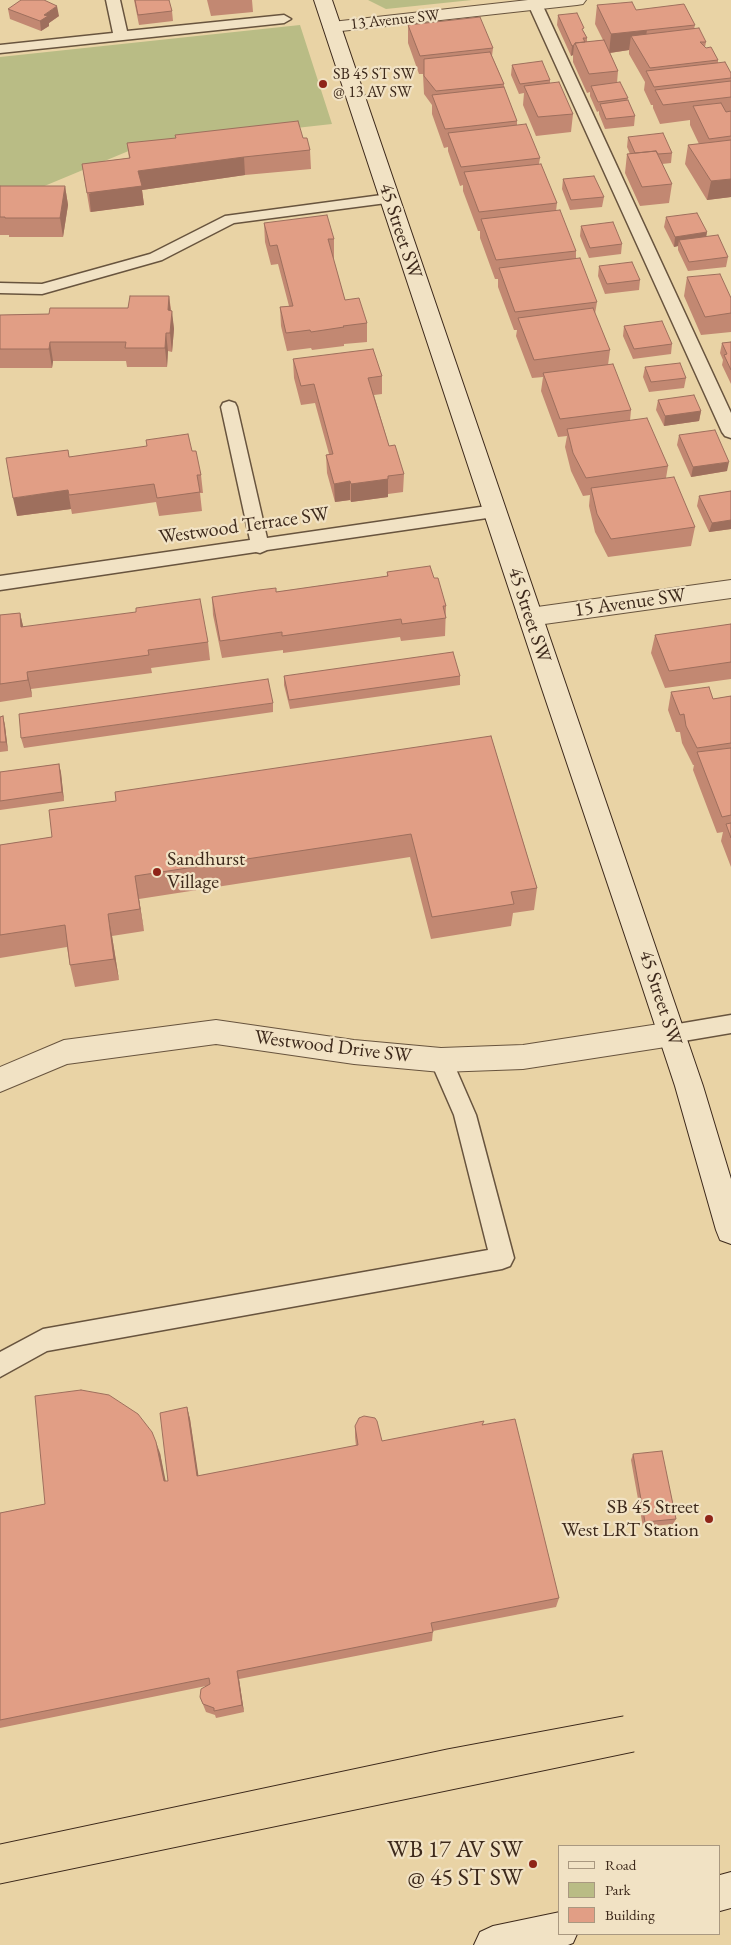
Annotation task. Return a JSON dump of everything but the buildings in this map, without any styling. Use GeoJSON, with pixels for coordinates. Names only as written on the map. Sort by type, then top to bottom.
{"type":"FeatureCollection","features":[{"type":"Feature","properties":{"kind":"street","name":"45 Street SW"},"geometry":{"type":"LineString","coordinates":[[324,0],[494,511],[672,1034],[731,1230]]}},
{"type":"Feature","properties":{"kind":"street","name":"13 Avenue SW"},"geometry":{"type":"LineString","coordinates":[[332,27],[577,0]]}},
{"type":"Feature","properties":{"kind":"street","name":"15 Avenue SW"},"geometry":{"type":"LineString","coordinates":[[530,617],[731,589]]}},
{"type":"Feature","properties":{"kind":"street","name":"Westwood Drive SW"},"geometry":{"type":"LineString","coordinates":[[0,1080],[64,1052],[216,1032],[354,1052],[441,1060],[523,1057],[672,1034]]}},
{"type":"Feature","properties":{"kind":"street"},"geometry":{"type":"LineString","coordinates":[[493,1945],[558,1930]]}},
{"type":"Feature","properties":{"kind":"lane"},"geometry":{"type":"LineString","coordinates":[[113,0],[121,37]]}},
{"type":"Feature","properties":{"kind":"lane"},"geometry":{"type":"LineString","coordinates":[[535,4],[731,432]]}},
{"type":"Feature","properties":{"kind":"lane"},"geometry":{"type":"LineString","coordinates":[[0,49],[284,19]]}},
{"type":"Feature","properties":{"kind":"lane"},"geometry":{"type":"LineString","coordinates":[[0,288],[42,289],[156,257],[230,219],[389,199]]}},
{"type":"Feature","properties":{"kind":"lane"},"geometry":{"type":"LineString","coordinates":[[228,407],[260,547]]}},
{"type":"Feature","properties":{"kind":"lane","name":"Westwood Terrace SW"},"geometry":{"type":"LineString","coordinates":[[0,583],[260,547],[494,511]]}},
{"type":"Feature","properties":{"kind":"lane"},"geometry":{"type":"LineString","coordinates":[[672,1034],[731,1024]]}},
{"type":"Feature","properties":{"kind":"lane"},"geometry":{"type":"LineString","coordinates":[[0,1366],[43,1340],[502,1258],[465,1115],[441,1060]]}},
{"type":"Feature","properties":{"kind":"green space"},"geometry":{"type":"Polygon","coordinates":[[[368,0],[472,0],[386,9],[368,0]]]}},
{"type":"Feature","properties":{"kind":"green space"},"geometry":{"type":"Polygon","coordinates":[[[300,25],[332,124],[143,145],[42,187],[0,188],[0,57],[300,25]]]}},
{"type":"Feature","properties":{"kind":"tram line"},"geometry":{"type":"LineString","coordinates":[[0,1844],[447,1749],[623,1716]]}},
{"type":"Feature","properties":{"kind":"tram line"},"geometry":{"type":"LineString","coordinates":[[0,1884],[634,1752]]}},
{"type":"Feature","properties":{"kind":"place","name":"SB 45 ST SW @ 13 AV SW"},"geometry":{"type":"Point","coordinates":[323,84]}},
{"type":"Feature","properties":{"kind":"place","name":"Sandhurst Village"},"geometry":{"type":"Point","coordinates":[157,872]}},
{"type":"Feature","properties":{"kind":"place","name":"SB 45 Street West LRT Station"},"geometry":{"type":"Point","coordinates":[709,1519]}},
{"type":"Feature","properties":{"kind":"place","name":"WB 17 AV SW @ 45 ST SW"},"geometry":{"type":"Point","coordinates":[533,1864]}}]}
